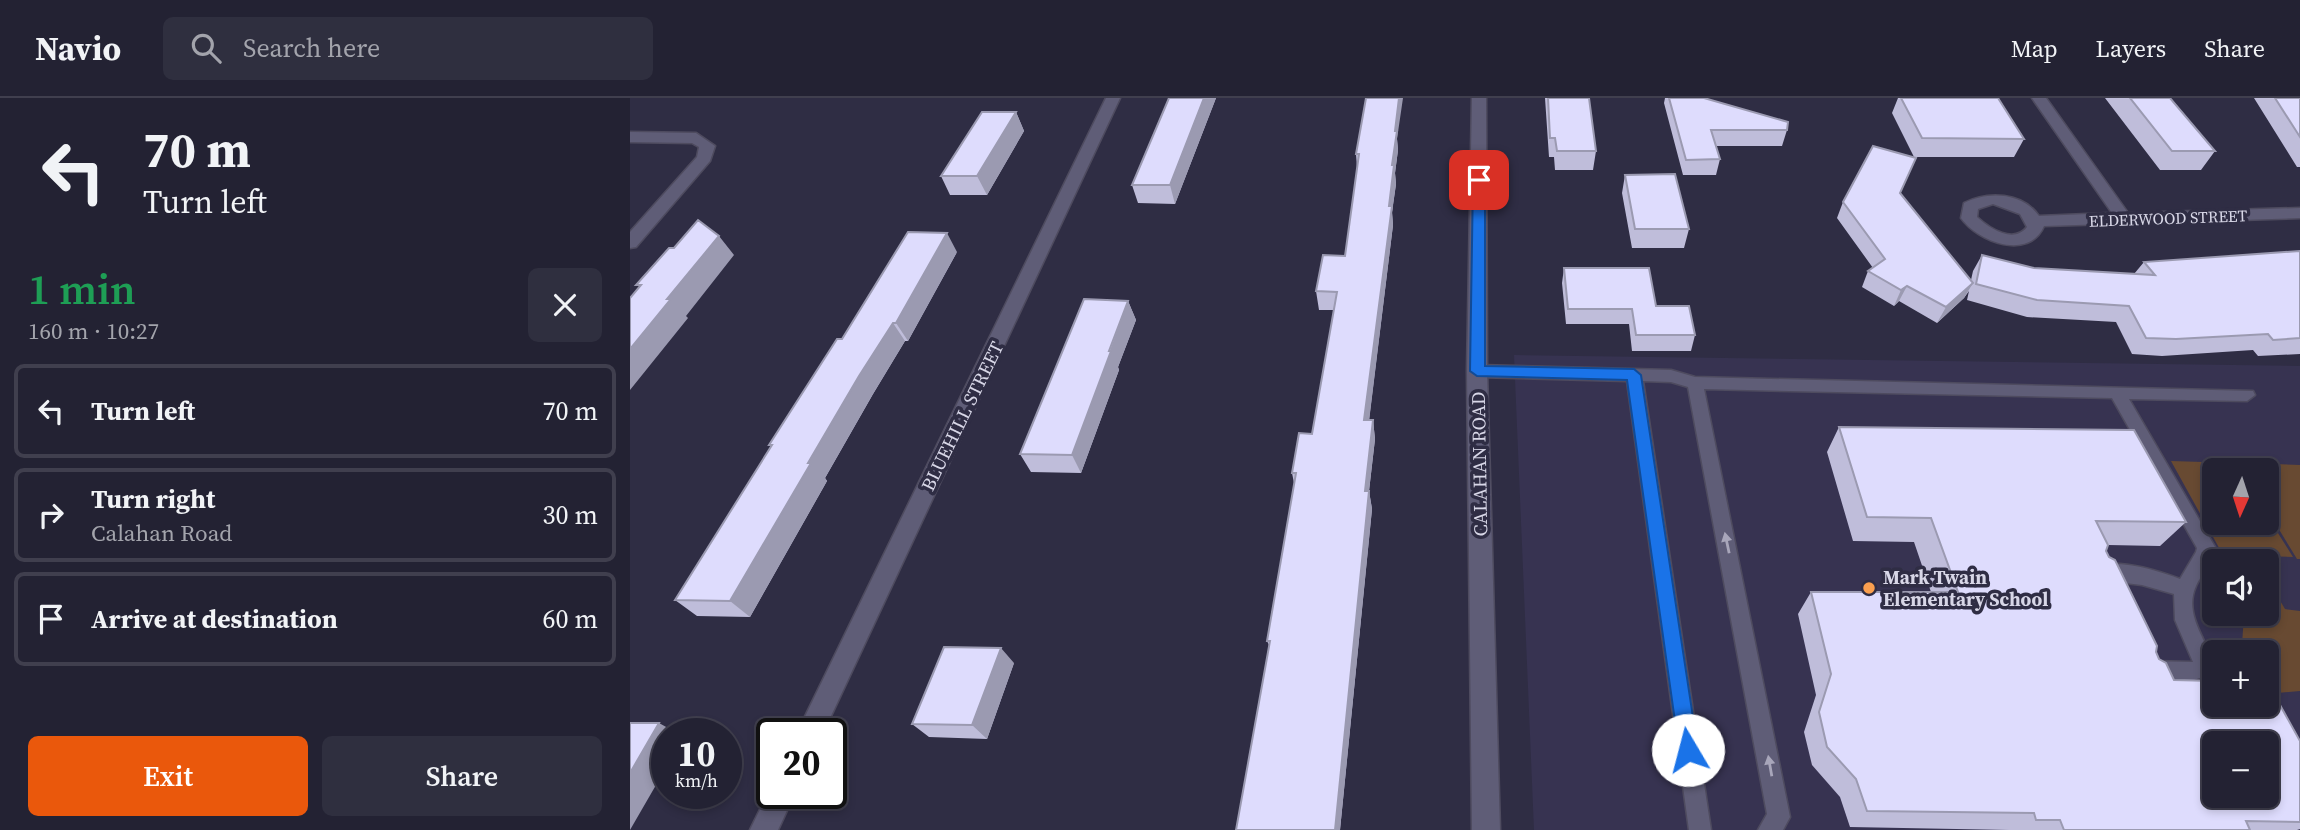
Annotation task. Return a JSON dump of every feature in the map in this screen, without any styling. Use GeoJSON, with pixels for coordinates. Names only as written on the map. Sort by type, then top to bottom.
{"type":"FeatureCollection","features":[{"type":"Feature","properties":{"kind":"street","name":"BLUEHILL STREET"},"geometry":{"type":"LineString","coordinates":[[817,718],[1113,98]]}},
{"type":"Feature","properties":{"kind":"street","name":"CALAHAN ROAD"},"geometry":{"type":"LineString","coordinates":[[1479,98],[1477,371],[1486,830]]}},
{"type":"Feature","properties":{"kind":"street"},"geometry":{"type":"LineString","coordinates":[[2039,98],[2124,219]]}},
{"type":"Feature","properties":{"kind":"street"},"geometry":{"type":"LineString","coordinates":[[630,137],[696,138],[708,146],[705,158],[630,243]]}},
{"type":"Feature","properties":{"kind":"street","name":"ELDERWOOD STREET"},"geometry":{"type":"LineString","coordinates":[[2035,221],[2300,213]]}},
{"type":"Feature","properties":{"kind":"street"},"geometry":{"type":"LineString","coordinates":[[764,830],[774,809]]}},
{"type":"Feature","properties":{"kind":"lane"},"geometry":{"type":"LineString","coordinates":[[1477,371],[1671,376],[1695,383],[2247,395]]}},
{"type":"Feature","properties":{"kind":"lane"},"geometry":{"type":"LineString","coordinates":[[1634,375],[1700,830]]}},
{"type":"Feature","properties":{"kind":"lane"},"geometry":{"type":"LineString","coordinates":[[1695,383],[1779,817],[1769,830]]}},
{"type":"Feature","properties":{"kind":"lane"},"geometry":{"type":"LineString","coordinates":[[2117,392],[2206,547],[2206,557],[2184,589],[2180,600],[2185,620],[2204,664],[2200,669],[2190,672],[2141,672]]}},
{"type":"Feature","properties":{"kind":"lane"},"geometry":{"type":"LineString","coordinates":[[2095,573],[2135,575],[2184,589]]}},
{"type":"Feature","properties":{"kind":"shaded area","name":"Mark Twain Elementary School"},"geometry":{"type":"Polygon","coordinates":[[[1514,355],[2300,366],[2300,830],[1534,830],[1514,355]]]}},
{"type":"Feature","properties":{"kind":"shaded area"},"geometry":{"type":"Polygon","coordinates":[[[2171,461],[2202,462],[2202,517],[2171,461]]]}},
{"type":"Feature","properties":{"kind":"shaded area"},"geometry":{"type":"Polygon","coordinates":[[[2279,464],[2300,465],[2300,559],[2297,559],[2279,529],[2279,464]]]}},
{"type":"Feature","properties":{"kind":"shaded area"},"geometry":{"type":"Polygon","coordinates":[[[2279,535],[2293,557],[2279,557],[2279,549],[2220,549],[2212,536],[2279,535]]]}},
{"type":"Feature","properties":{"kind":"shaded area"},"geometry":{"type":"Polygon","coordinates":[[[2279,599],[2285,609],[2300,611],[2300,691],[2279,693],[2279,640],[2242,640],[2243,626],[2279,626],[2279,599]]]}},
{"type":"Feature","properties":{"kind":"building"},"geometry":{"type":"Polygon","coordinates":[[[1169,98],[1204,98],[1170,185],[1132,185],[1169,98]]]}},
{"type":"Feature","properties":{"kind":"building"},"geometry":{"type":"Polygon","coordinates":[[[1366,98],[1399,98],[1389,206],[1392,206],[1364,420],[1373,420],[1365,491],[1369,491],[1335,830],[1236,830],[1270,641],[1267,641],[1296,473],[1292,473],[1299,433],[1312,434],[1337,292],[1316,291],[1323,255],[1345,256],[1359,154],[1356,154],[1366,98]]]}},
{"type":"Feature","properties":{"kind":"building"},"geometry":{"type":"Polygon","coordinates":[[[1548,98],[1589,98],[1596,151],[1557,151],[1555,138],[1550,138],[1548,98]]]}},
{"type":"Feature","properties":{"kind":"building"},"geometry":{"type":"Polygon","coordinates":[[[1669,98],[1704,98],[1788,122],[1787,130],[1711,130],[1720,159],[1686,160],[1669,98]]]}},
{"type":"Feature","properties":{"kind":"building"},"geometry":{"type":"Polygon","coordinates":[[[1901,98],[1998,98],[2024,139],[1922,138],[1901,98]]]}},
{"type":"Feature","properties":{"kind":"building"},"geometry":{"type":"Polygon","coordinates":[[[2130,98],[2170,98],[2215,151],[2172,151],[2130,98]]]}},
{"type":"Feature","properties":{"kind":"building"},"geometry":{"type":"Polygon","coordinates":[[[2275,98],[2300,98],[2300,137],[2275,98]]]}},
{"type":"Feature","properties":{"kind":"building"},"geometry":{"type":"Polygon","coordinates":[[[982,112],[1016,112],[977,176],[941,176],[982,112]]]}},
{"type":"Feature","properties":{"kind":"building"},"geometry":{"type":"Polygon","coordinates":[[[1873,146],[1916,158],[1900,193],[1973,283],[1946,307],[1907,286],[1901,290],[1868,271],[1885,259],[1843,202],[1873,146]]]}},
{"type":"Feature","properties":{"kind":"building"},"geometry":{"type":"Polygon","coordinates":[[[1675,174],[1689,229],[1635,229],[1625,175],[1675,174]]]}},
{"type":"Feature","properties":{"kind":"building"},"geometry":{"type":"Polygon","coordinates":[[[698,220],[719,236],[630,349],[630,298],[641,285],[636,285],[698,220]]]}},
{"type":"Feature","properties":{"kind":"building"},"geometry":{"type":"Polygon","coordinates":[[[908,232],[947,233],[896,323],[893,323],[859,376],[730,601],[675,600],[772,445],[769,445],[837,339],[842,339],[908,232]]]}},
{"type":"Feature","properties":{"kind":"building"},"geometry":{"type":"Polygon","coordinates":[[[2300,251],[2300,338],[2273,340],[2268,334],[2146,338],[2129,306],[2037,300],[1976,284],[1982,255],[2034,268],[2155,275],[2144,262],[2300,251]]]}},
{"type":"Feature","properties":{"kind":"building"},"geometry":{"type":"Polygon","coordinates":[[[1564,268],[1649,268],[1656,306],[1689,306],[1695,335],[1636,335],[1632,309],[1568,309],[1564,268]]]}},
{"type":"Feature","properties":{"kind":"building"},"geometry":{"type":"Polygon","coordinates":[[[1084,299],[1128,301],[1072,455],[1020,454],[1084,299]]]}},
{"type":"Feature","properties":{"kind":"building","name":"Mark Twain Elementary School"},"geometry":{"type":"Polygon","coordinates":[[[1839,427],[2134,430],[2186,522],[2096,521],[2108,545],[2106,551],[2109,557],[2115,560],[2157,646],[2159,659],[2166,663],[2174,680],[2202,681],[2202,717],[2279,717],[2279,703],[2300,741],[2300,822],[2246,821],[2250,830],[2064,830],[2060,820],[2036,820],[2034,813],[1867,811],[1856,779],[1827,747],[1819,712],[1831,674],[1811,592],[1958,592],[1931,518],[1867,517],[1839,427]]]}},
{"type":"Feature","properties":{"kind":"building"},"geometry":{"type":"Polygon","coordinates":[[[944,647],[1001,648],[972,725],[912,724],[944,647]]]}},
{"type":"Feature","properties":{"kind":"building"},"geometry":{"type":"Polygon","coordinates":[[[630,723],[651,723],[651,737],[630,773],[630,723]]]}},
{"type":"Feature","properties":{"kind":"place","name":"Mark Twain Elementary School"},"geometry":{"type":"Point","coordinates":[1869,588]}},
{"type":"Feature","properties":{"kind":"route"},"geometry":{"type":"LineString","coordinates":[[1479,180],[1477,371],[1634,375],[1688,750]]}}]}
